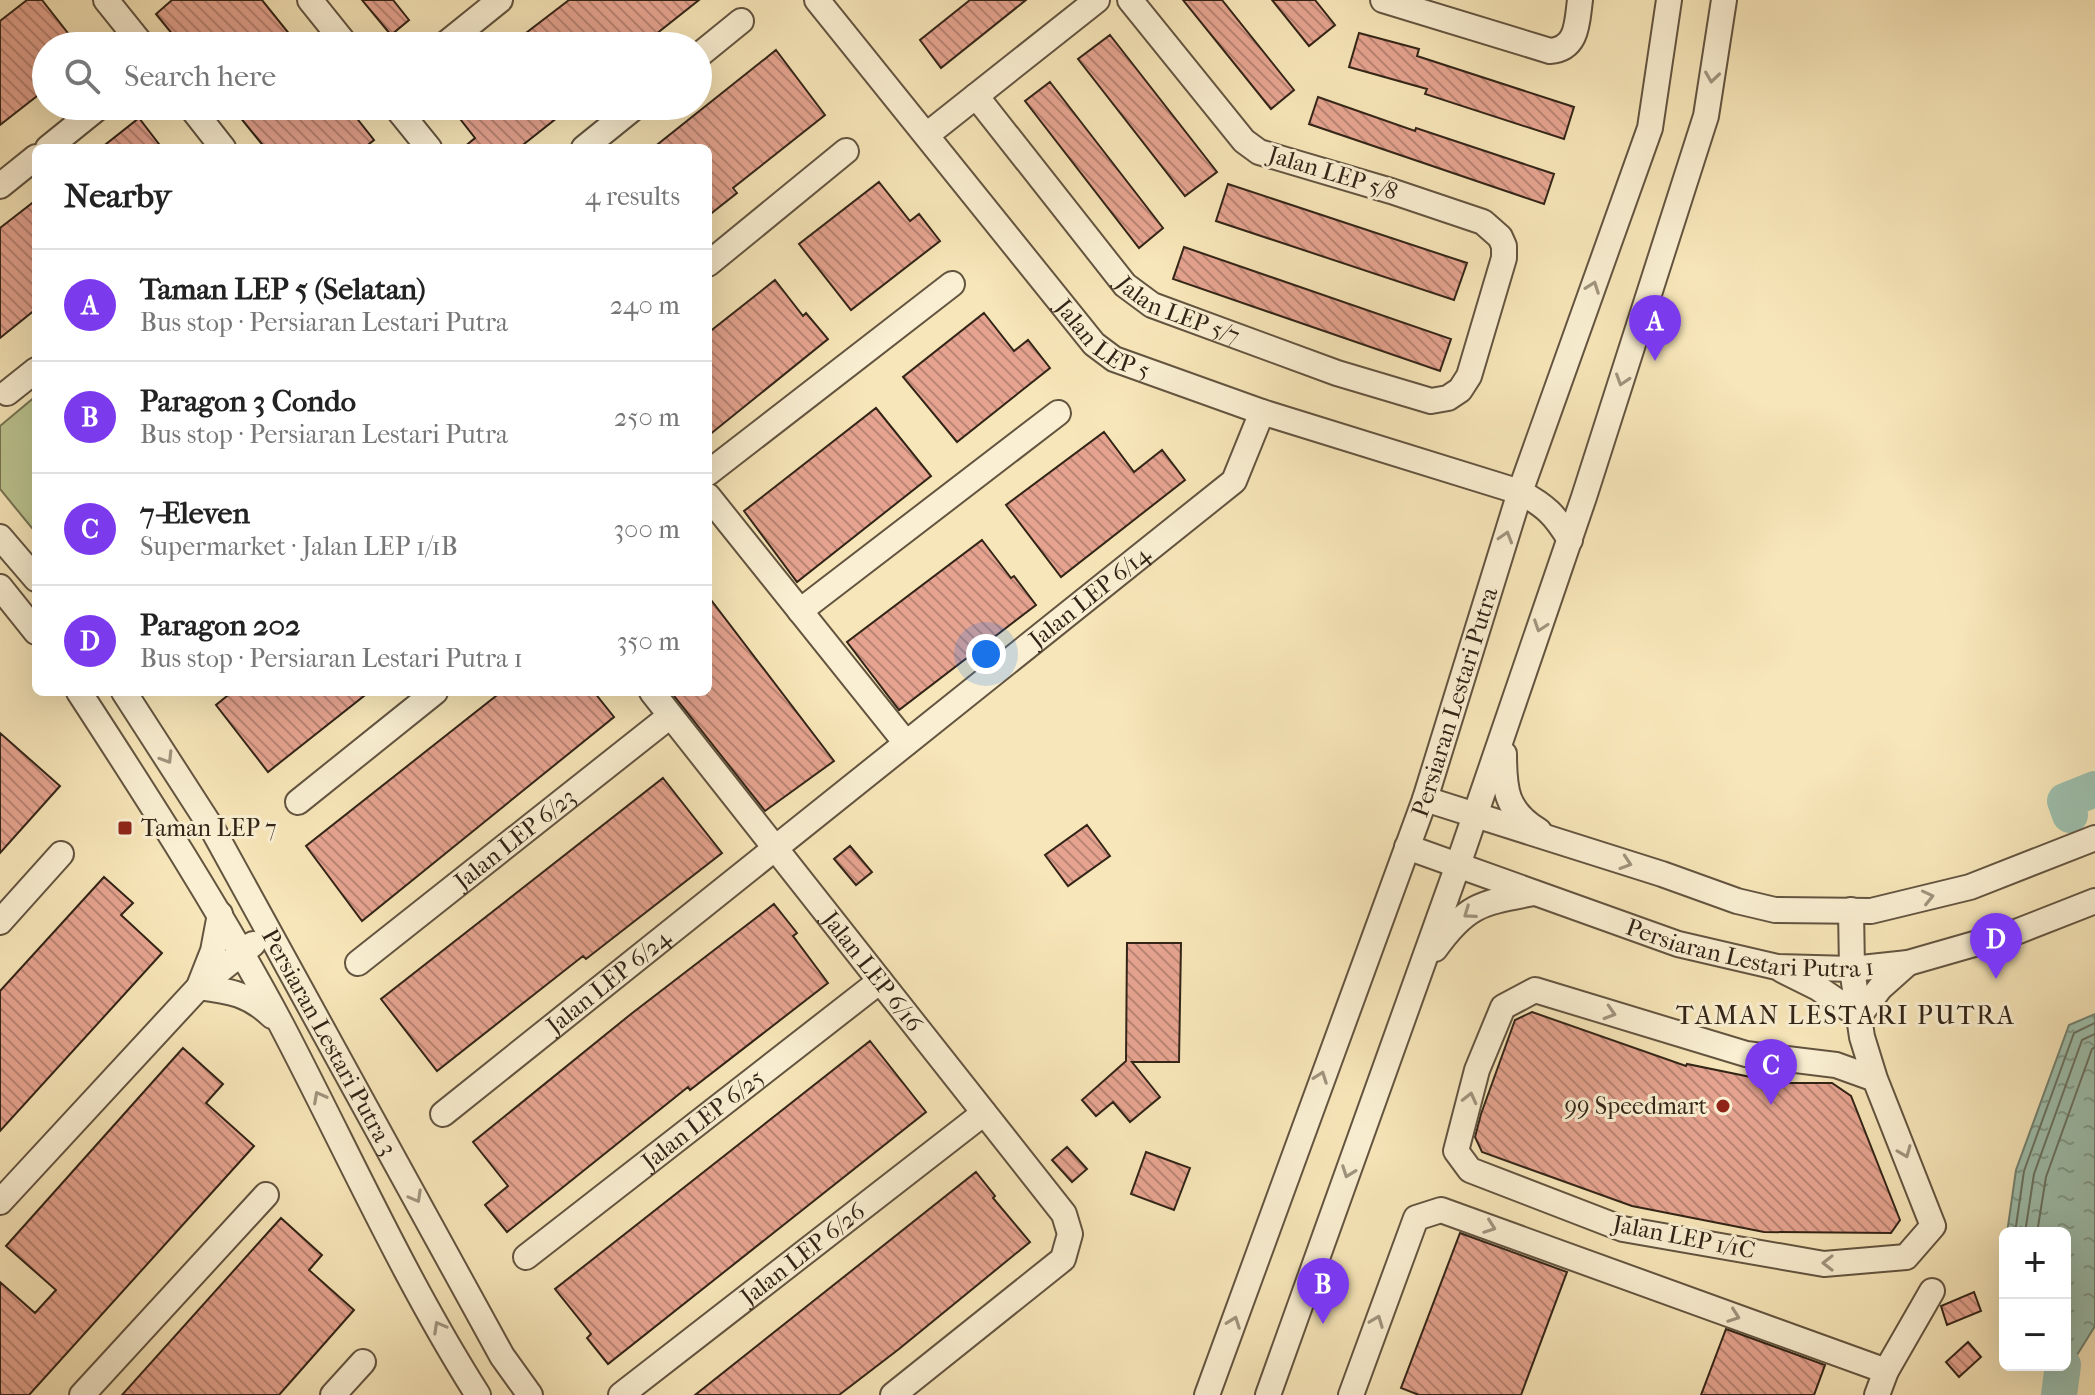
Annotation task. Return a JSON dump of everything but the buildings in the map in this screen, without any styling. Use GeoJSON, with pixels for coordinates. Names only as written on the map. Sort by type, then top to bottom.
{"type":"FeatureCollection","features":[{"type":"Feature","properties":{"kind":"street"},"geometry":{"type":"LineString","coordinates":[[106,0],[132,32]]}},
{"type":"Feature","properties":{"kind":"street"},"geometry":{"type":"LineString","coordinates":[[310,0],[336,32]]}},
{"type":"Feature","properties":{"kind":"street"},"geometry":{"type":"LineString","coordinates":[[460,32],[500,0]]}},
{"type":"Feature","properties":{"kind":"street","name":"Jalan LEP 5"},"geometry":{"type":"LineString","coordinates":[[817,0],[928,134],[1094,344],[1114,359],[1262,412],[1520,492],[1555,515],[1570,540]]}},
{"type":"Feature","properties":{"kind":"street"},"geometry":{"type":"LineString","coordinates":[[928,134],[1097,0]]}},
{"type":"Feature","properties":{"kind":"street","name":"Jalan LEP 5/8"},"geometry":{"type":"LineString","coordinates":[[1130,0],[1244,141],[1259,152],[1483,222],[1500,237],[1504,258],[1469,376],[1460,390]]}},
{"type":"Feature","properties":{"kind":"street"},"geometry":{"type":"LineString","coordinates":[[1385,1],[1550,51],[1560,50],[1571,42],[1580,0]]}},
{"type":"Feature","properties":{"kind":"street","name":"Persiaran Lestari Putra"},"geometry":{"type":"LineString","coordinates":[[1207,1395],[1425,799],[1520,492],[1650,128],[1669,0]]}},
{"type":"Feature","properties":{"kind":"street"},"geometry":{"type":"LineString","coordinates":[[1268,1395],[1476,815],[1570,540],[1706,116],[1724,0]]}},
{"type":"Feature","properties":{"kind":"street"},"geometry":{"type":"LineString","coordinates":[[712,45],[741,21]]}},
{"type":"Feature","properties":{"kind":"street","name":"Jalan LEP 5/7"},"geometry":{"type":"LineString","coordinates":[[976,96],[1125,285],[1152,305],[1337,373],[1431,401],[1448,398],[1460,390]]}},
{"type":"Feature","properties":{"kind":"street"},"geometry":{"type":"LineString","coordinates":[[53,144],[83,120]]}},
{"type":"Feature","properties":{"kind":"street"},"geometry":{"type":"LineString","coordinates":[[201,120],[220,144]]}},
{"type":"Feature","properties":{"kind":"street"},"geometry":{"type":"LineString","coordinates":[[406,120],[426,144]]}},
{"type":"Feature","properties":{"kind":"street"},"geometry":{"type":"LineString","coordinates":[[589,144],[619,120]]}},
{"type":"Feature","properties":{"kind":"street"},"geometry":{"type":"LineString","coordinates":[[712,261],[846,151]]}},
{"type":"Feature","properties":{"kind":"street"},"geometry":{"type":"LineString","coordinates":[[0,186],[32,160]]}},
{"type":"Feature","properties":{"kind":"street"},"geometry":{"type":"LineString","coordinates":[[712,470],[952,284]]}},
{"type":"Feature","properties":{"kind":"street"},"geometry":{"type":"LineString","coordinates":[[7,393],[32,373]]}},
{"type":"Feature","properties":{"kind":"street","name":"Jalan LEP 6/14"},"geometry":{"type":"LineString","coordinates":[[775,848],[1234,481],[1262,412]]}},
{"type":"Feature","properties":{"kind":"street"},"geometry":{"type":"LineString","coordinates":[[800,611],[1058,413]]}},
{"type":"Feature","properties":{"kind":"street"},"geometry":{"type":"LineString","coordinates":[[712,501],[906,743]]}},
{"type":"Feature","properties":{"kind":"street"},"geometry":{"type":"LineString","coordinates":[[0,537],[32,574]]}},
{"type":"Feature","properties":{"kind":"street"},"geometry":{"type":"LineString","coordinates":[[0,587],[32,627]]}},
{"type":"Feature","properties":{"kind":"street","name":"Persiaran Lestari Putra 3"},"geometry":{"type":"LineString","coordinates":[[82,696],[220,914],[401,1258],[478,1395]]}},
{"type":"Feature","properties":{"kind":"street","name":"Persiaran Lestari Putra 3"},"geometry":{"type":"LineString","coordinates":[[127,696],[213,830],[502,1356],[530,1395]]}},
{"type":"Feature","properties":{"kind":"street"},"geometry":{"type":"LineString","coordinates":[[298,802],[430,696]]}},
{"type":"Feature","properties":{"kind":"street","name":"Jalan LEP 6/16"},"geometry":{"type":"LineString","coordinates":[[655,696],[1064,1214],[1070,1234],[1063,1259],[893,1395]]}},
{"type":"Feature","properties":{"kind":"street","name":"Jalan LEP 6/23"},"geometry":{"type":"LineString","coordinates":[[358,963],[670,716]]}},
{"type":"Feature","properties":{"kind":"street"},"geometry":{"type":"LineString","coordinates":[[1504,731],[1503,784],[1521,820],[1552,839]]}},
{"type":"Feature","properties":{"kind":"street","name":"Persiaran Lestari Putra 1"},"geometry":{"type":"LineString","coordinates":[[1425,799],[1737,901],[1775,910],[1871,911],[1970,887],[2095,838]]}},
{"type":"Feature","properties":{"kind":"street","name":"Persiaran Lestari Putra 1"},"geometry":{"type":"LineString","coordinates":[[1407,847],[1678,944],[1777,967],[1852,969],[1908,963],[2016,932],[2095,901]]}},
{"type":"Feature","properties":{"kind":"street","name":"Jalan LEP 6/24"},"geometry":{"type":"LineString","coordinates":[[443,1114],[775,848]]}},
{"type":"Feature","properties":{"kind":"street"},"geometry":{"type":"LineString","coordinates":[[0,922],[61,854]]}},
{"type":"Feature","properties":{"kind":"street"},"geometry":{"type":"LineString","coordinates":[[1422,967],[1449,929],[1469,910],[1487,902],[1536,893]]}},
{"type":"Feature","properties":{"kind":"street"},"geometry":{"type":"LineString","coordinates":[[1851,910],[1852,969],[1860,1026],[1875,1079]]}},
{"type":"Feature","properties":{"kind":"street"},"geometry":{"type":"LineString","coordinates":[[199,987],[213,951],[220,914]]}},
{"type":"Feature","properties":{"kind":"street"},"geometry":{"type":"LineString","coordinates":[[0,1202],[199,987],[268,933]]}},
{"type":"Feature","properties":{"kind":"street"},"geometry":{"type":"LineString","coordinates":[[1817,1062],[1837,1057],[1860,1026],[1880,988],[1908,963]]}},
{"type":"Feature","properties":{"kind":"street"},"geometry":{"type":"LineString","coordinates":[[1777,967],[1818,988],[1860,1026]]}},
{"type":"Feature","properties":{"kind":"street","name":"Jalan LEP 6/25"},"geometry":{"type":"LineString","coordinates":[[526,1257],[880,981]]}},
{"type":"Feature","properties":{"kind":"street"},"geometry":{"type":"LineString","coordinates":[[199,987],[223,990],[255,1000],[280,1023]]}},
{"type":"Feature","properties":{"kind":"street","name":"Jalan LEP 1/1C"},"geometry":{"type":"LineString","coordinates":[[1817,1062],[1746,1054],[1535,990],[1503,1007],[1477,1070],[1456,1151],[1470,1170],[1623,1229],[1824,1264],[1906,1257],[1933,1226],[1875,1079]]}},
{"type":"Feature","properties":{"kind":"street"},"geometry":{"type":"LineString","coordinates":[[1817,1062],[1875,1079]]}},
{"type":"Feature","properties":{"kind":"street","name":"Jalan LEP 6/26"},"geometry":{"type":"LineString","coordinates":[[621,1395],[984,1113]]}},
{"type":"Feature","properties":{"kind":"street"},"geometry":{"type":"LineString","coordinates":[[82,1395],[266,1195]]}},
{"type":"Feature","properties":{"kind":"street"},"geometry":{"type":"LineString","coordinates":[[1351,1395],[1416,1218],[1441,1210],[1886,1371]]}},
{"type":"Feature","properties":{"kind":"street"},"geometry":{"type":"LineString","coordinates":[[1877,1395],[1886,1371],[1932,1291]]}},
{"type":"Feature","properties":{"kind":"street"},"geometry":{"type":"LineString","coordinates":[[333,1395],[363,1362]]}},
{"type":"Feature","properties":{"kind":"green space"},"geometry":{"type":"Polygon","coordinates":[[[32,399],[32,528],[0,489],[0,426],[32,399]]]}},
{"type":"Feature","properties":{"kind":"water"},"geometry":{"type":"Polygon","coordinates":[[[2095,1014],[2095,1326],[2077,1355],[2071,1354],[2071,1227],[2008,1227],[2016,1170],[2069,1025],[2095,1014]]]}},
{"type":"Feature","properties":{"kind":"waterway"},"geometry":{"type":"LineString","coordinates":[[2070,815],[2065,801],[2095,789]]}},
{"type":"Feature","properties":{"kind":"waterway"},"geometry":{"type":"LineString","coordinates":[[2059,1395],[2062,1371]]}},
{"type":"Feature","properties":{"kind":"place","name":"Taman LEP 5 (Selatan)"},"geometry":{"type":"Point","coordinates":[1655,361]}},
{"type":"Feature","properties":{"kind":"place","name":"Taman LEP 7"},"geometry":{"type":"Point","coordinates":[125,828]}},
{"type":"Feature","properties":{"kind":"place","name":"Paragon 202"},"geometry":{"type":"Point","coordinates":[1996,979]}},
{"type":"Feature","properties":{"kind":"place","name":"7-Eleven"},"geometry":{"type":"Point","coordinates":[1771,1105]}},
{"type":"Feature","properties":{"kind":"place","name":"99 Speedmart"},"geometry":{"type":"Point","coordinates":[1723,1106]}},
{"type":"Feature","properties":{"kind":"place","name":"Paragon 3 Condo"},"geometry":{"type":"Point","coordinates":[1323,1324]}},
{"type":"Feature","properties":{"kind":"district","name":"TAMAN LESTARI PUTRA"},"geometry":{"type":"Point","coordinates":[1846,1015]}}]}
